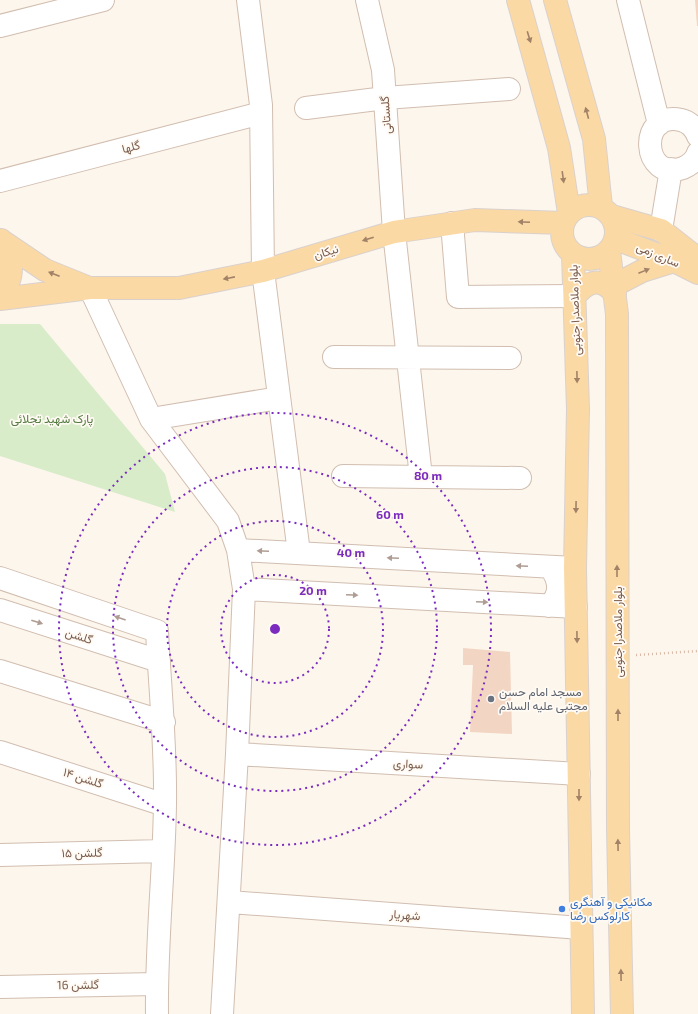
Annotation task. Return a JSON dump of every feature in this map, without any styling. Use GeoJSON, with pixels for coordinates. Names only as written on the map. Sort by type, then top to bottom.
{"type":"FeatureCollection","features":[{"type":"Feature","properties":{"kind":"main road"},"geometry":{"type":"LineString","coordinates":[[518,0],[559,148],[566,218],[563,240],[572,254],[592,260],[613,245],[617,231],[606,211],[594,139],[555,0]]}},
{"type":"Feature","properties":{"kind":"main road"},"geometry":{"type":"LineString","coordinates":[[559,148],[568,156],[579,156],[586,153],[594,139]]}},
{"type":"Feature","properties":{"kind":"main road"},"geometry":{"type":"LineString","coordinates":[[566,218],[578,206],[590,204],[606,211]]}},
{"type":"Feature","properties":{"kind":"main road","name":"ساری زمی"},"geometry":{"type":"LineString","coordinates":[[606,211],[661,230],[698,260]]}},
{"type":"Feature","properties":{"kind":"main road","name":"نیکان"},"geometry":{"type":"LineString","coordinates":[[90,288],[179,288],[263,271],[394,232],[475,220],[566,218]]}},
{"type":"Feature","properties":{"kind":"main road"},"geometry":{"type":"LineString","coordinates":[[1,240],[45,270],[90,288]]}},
{"type":"Feature","properties":{"kind":"main road"},"geometry":{"type":"LineString","coordinates":[[0,294],[10,279],[11,266],[9,252],[1,240]]}},
{"type":"Feature","properties":{"kind":"main road","name":"ساری زمی"},"geometry":{"type":"LineString","coordinates":[[613,245],[674,261],[698,274]]}},
{"type":"Feature","properties":{"kind":"main road","name":"بلوار ملاصدرا جنوبی"},"geometry":{"type":"LineString","coordinates":[[613,245],[617,314],[618,830],[622,1014]]}},
{"type":"Feature","properties":{"kind":"main road","name":"بلوار ملاصدرا جنوبی"},"geometry":{"type":"LineString","coordinates":[[572,254],[575,296],[578,409],[575,568],[583,1014]]}},
{"type":"Feature","properties":{"kind":"main road"},"geometry":{"type":"LineString","coordinates":[[575,296],[583,286],[596,282],[608,285],[615,290],[642,271],[674,261]]}},
{"type":"Feature","properties":{"kind":"main road"},"geometry":{"type":"LineString","coordinates":[[0,299],[90,288]]}},
{"type":"Feature","properties":{"kind":"street"},"geometry":{"type":"LineString","coordinates":[[0,26],[103,0]]}},
{"type":"Feature","properties":{"kind":"street"},"geometry":{"type":"LineString","coordinates":[[248,0],[261,113],[263,271],[299,553]]}},
{"type":"Feature","properties":{"kind":"street","name":"گلستانی"},"geometry":{"type":"LineString","coordinates":[[367,0],[383,70],[394,232],[421,477]]}},
{"type":"Feature","properties":{"kind":"street"},"geometry":{"type":"LineString","coordinates":[[628,0],[659,124]]}},
{"type":"Feature","properties":{"kind":"street"},"geometry":{"type":"LineString","coordinates":[[306,108],[385,98],[509,89]]}},
{"type":"Feature","properties":{"kind":"street","name":"گلها"},"geometry":{"type":"LineString","coordinates":[[0,181],[261,113]]}},
{"type":"Feature","properties":{"kind":"street"},"geometry":{"type":"LineString","coordinates":[[676,119],[696,138],[686,166],[679,169],[671,169],[656,163],[649,147],[650,138],[659,124],[667,120],[676,119]]}},
{"type":"Feature","properties":{"kind":"street"},"geometry":{"type":"LineString","coordinates":[[661,230],[671,169]]}},
{"type":"Feature","properties":{"kind":"street"},"geometry":{"type":"LineString","coordinates":[[452,224],[458,296],[575,296]]}},
{"type":"Feature","properties":{"kind":"street"},"geometry":{"type":"LineString","coordinates":[[90,288],[151,419],[228,521],[238,550],[244,589],[230,902],[222,1014]]}},
{"type":"Feature","properties":{"kind":"street"},"geometry":{"type":"LineString","coordinates":[[334,357],[510,358]]}},
{"type":"Feature","properties":{"kind":"street"},"geometry":{"type":"LineString","coordinates":[[151,419],[279,398]]}},
{"type":"Feature","properties":{"kind":"street"},"geometry":{"type":"LineString","coordinates":[[343,476],[520,478]]}},
{"type":"Feature","properties":{"kind":"street"},"geometry":{"type":"LineString","coordinates":[[238,550],[575,568]]}},
{"type":"Feature","properties":{"kind":"street"},"geometry":{"type":"LineString","coordinates":[[549,606],[558,591],[557,577],[550,567]]}},
{"type":"Feature","properties":{"kind":"street"},"geometry":{"type":"LineString","coordinates":[[0,578],[157,631],[164,722],[165,804],[156,984],[157,1014]]}},
{"type":"Feature","properties":{"kind":"street"},"geometry":{"type":"LineString","coordinates":[[244,589],[576,607]]}},
{"type":"Feature","properties":{"kind":"street","name":"گلشن"},"geometry":{"type":"LineString","coordinates":[[0,610],[159,661]]}},
{"type":"Feature","properties":{"kind":"street"},"geometry":{"type":"LineString","coordinates":[[0,671],[164,722]]}},
{"type":"Feature","properties":{"kind":"street","name":"گلشن ۱۴"},"geometry":{"type":"LineString","coordinates":[[0,752],[165,804]]}},
{"type":"Feature","properties":{"kind":"street","name":"سواری"},"geometry":{"type":"LineString","coordinates":[[237,754],[579,774]]}},
{"type":"Feature","properties":{"kind":"street","name":"گلشن ۱۵"},"geometry":{"type":"LineString","coordinates":[[0,855],[163,851]]}},
{"type":"Feature","properties":{"kind":"street","name":"شهریار"},"geometry":{"type":"LineString","coordinates":[[230,902],[581,928]]}},
{"type":"Feature","properties":{"kind":"street","name":"گلشن 16"},"geometry":{"type":"LineString","coordinates":[[0,987],[156,984]]}},
{"type":"Feature","properties":{"kind":"path"},"geometry":{"type":"LineString","coordinates":[[618,656],[698,651]]}},
{"type":"Feature","properties":{"kind":"green space","name":"پارک شهید تجلائی"},"geometry":{"type":"Polygon","coordinates":[[[0,324],[40,324],[165,474],[175,512],[0,456],[0,324]]]}},
{"type":"Feature","properties":{"kind":"building"},"geometry":{"type":"Polygon","coordinates":[[[695,0],[698,0],[698,26],[697,26],[695,0]]]}},
{"type":"Feature","properties":{"kind":"building","name":"مسجد امام حسن مجتبی علیه السلام"},"geometry":{"type":"Polygon","coordinates":[[[463,648],[510,652],[512,734],[470,732],[473,665],[463,665],[463,648]]]}},
{"type":"Feature","properties":{"kind":"place","name":"مسجد امام حسن مجتبی علیه السلام"},"geometry":{"type":"Point","coordinates":[491,699]}},
{"type":"Feature","properties":{"kind":"place","name":"مکانیکی و آهنگری کارلوکس رضا"},"geometry":{"type":"Point","coordinates":[562,909]}}]}
